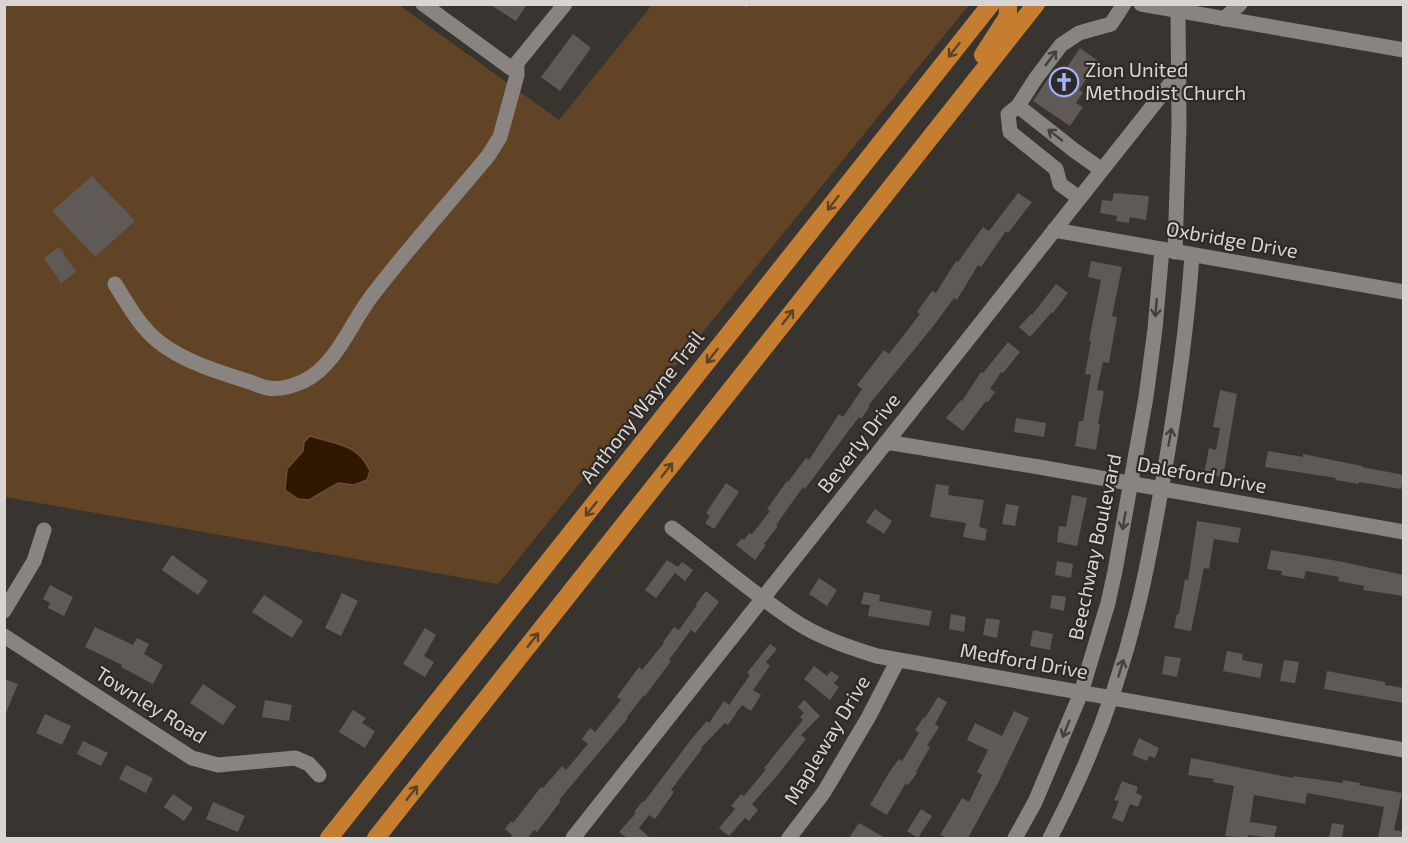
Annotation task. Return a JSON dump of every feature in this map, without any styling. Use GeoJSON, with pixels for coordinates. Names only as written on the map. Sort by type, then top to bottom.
{"type":"FeatureCollection","features":[{"type":"Feature","properties":{"kind":"highway","name":"Anthony Wayne Trail"},"geometry":{"type":"LineString","coordinates":[[329,838],[991,4]]}},
{"type":"Feature","properties":{"kind":"highway"},"geometry":{"type":"LineString","coordinates":[[932,135],[1008,16],[1008,4]]}},
{"type":"Feature","properties":{"kind":"highway"},"geometry":{"type":"LineString","coordinates":[[376,838],[1036,4]]}},
{"type":"Feature","properties":{"kind":"street"},"geometry":{"type":"LineString","coordinates":[[423,4],[515,66]]}},
{"type":"Feature","properties":{"kind":"street"},"geometry":{"type":"LineString","coordinates":[[115,284],[140,323],[159,342],[180,355],[215,371],[268,388],[284,388],[304,381],[317,372],[334,354],[369,299],[392,269],[488,156],[500,137],[516,75],[515,66],[565,4]]}},
{"type":"Feature","properties":{"kind":"street"},"geometry":{"type":"LineString","coordinates":[[1079,198],[1060,184],[1056,170],[1010,132],[1008,114],[1018,106],[1061,45],[1079,33],[1111,24],[1124,4]]}},
{"type":"Feature","properties":{"kind":"street"},"geometry":{"type":"LineString","coordinates":[[1141,4],[1404,50]]}},
{"type":"Feature","properties":{"kind":"street"},"geometry":{"type":"LineString","coordinates":[[1224,19],[1240,4]]}},
{"type":"Feature","properties":{"kind":"street","name":"Beechway Boulevard"},"geometry":{"type":"LineString","coordinates":[[1015,838],[1043,784],[1081,693],[1101,630],[1115,571],[1146,397],[1168,250],[1179,125],[1178,11]]}},
{"type":"Feature","properties":{"kind":"street","name":"Beverly Drive"},"geometry":{"type":"LineString","coordinates":[[573,838],[1178,74]]}},
{"type":"Feature","properties":{"kind":"street"},"geometry":{"type":"LineString","coordinates":[[1018,106],[1102,170]]}},
{"type":"Feature","properties":{"kind":"street","name":"Oxbridge Drive"},"geometry":{"type":"LineString","coordinates":[[1054,231],[1404,292]]}},
{"type":"Feature","properties":{"kind":"street"},"geometry":{"type":"LineString","coordinates":[[1050,838],[1075,787],[1111,698],[1140,599],[1180,374],[1192,255]]}},
{"type":"Feature","properties":{"kind":"street","name":"Daleford Drive"},"geometry":{"type":"LineString","coordinates":[[886,442],[1404,532]]}},
{"type":"Feature","properties":{"kind":"street","name":"Medford Drive"},"geometry":{"type":"LineString","coordinates":[[672,528],[794,621],[847,647],[898,660],[1404,750]]}},
{"type":"Feature","properties":{"kind":"street"},"geometry":{"type":"LineString","coordinates":[[4,612],[34,561],[44,530]]}},
{"type":"Feature","properties":{"kind":"street","name":"Townley Road"},"geometry":{"type":"LineString","coordinates":[[4,636],[192,758],[218,765],[295,758],[309,764],[320,775]]}},
{"type":"Feature","properties":{"kind":"street","name":"Mapleway Drive"},"geometry":{"type":"LineString","coordinates":[[789,838],[824,792],[868,718],[898,660]]}},
{"type":"Feature","properties":{"kind":"path"},"geometry":{"type":"LineString","coordinates":[[745,6],[751,4]]}},
{"type":"Feature","properties":{"kind":"shaded area"},"geometry":{"type":"Polygon","coordinates":[[[4,5],[399,5],[559,120],[652,5],[969,5],[498,584],[5,497],[4,5]]]}},
{"type":"Feature","properties":{"kind":"shaded area"},"geometry":{"type":"Polygon","coordinates":[[[310,436],[353,450],[370,471],[367,480],[354,485],[338,483],[309,500],[298,499],[285,490],[287,469],[303,451],[304,442],[310,436]]]}},
{"type":"Feature","properties":{"kind":"building"},"geometry":{"type":"Polygon","coordinates":[[[489,4],[527,4],[516,21],[489,4]]]}},
{"type":"Feature","properties":{"kind":"building"},"geometry":{"type":"Polygon","coordinates":[[[573,34],[591,48],[560,91],[541,77],[573,34]]]}},
{"type":"Feature","properties":{"kind":"building","name":"Zion United Methodist Church"},"geometry":{"type":"Polygon","coordinates":[[[1080,48],[1098,61],[1079,90],[1083,92],[1076,103],[1083,107],[1070,126],[1033,101],[1054,70],[1062,75],[1080,48]]]}},
{"type":"Feature","properties":{"kind":"building"},"geometry":{"type":"Polygon","coordinates":[[[92,176],[135,221],[95,257],[52,211],[92,176]]]}},
{"type":"Feature","properties":{"kind":"building"},"geometry":{"type":"Polygon","coordinates":[[[1018,193],[1032,202],[1008,233],[1006,231],[981,267],[978,265],[957,300],[954,298],[868,406],[870,406],[861,419],[859,417],[805,489],[803,487],[755,560],[736,545],[749,533],[752,534],[770,511],[767,509],[787,481],[806,458],[809,460],[839,414],[843,417],[862,389],[857,385],[884,350],[889,354],[920,314],[917,312],[932,291],[936,293],[956,261],[958,262],[983,227],[989,231],[1018,193]]]}},
{"type":"Feature","properties":{"kind":"building"},"geometry":{"type":"Polygon","coordinates":[[[1114,193],[1149,196],[1146,220],[1130,217],[1129,223],[1116,221],[1117,216],[1100,213],[1102,200],[1112,201],[1114,193]]]}},
{"type":"Feature","properties":{"kind":"building"},"geometry":{"type":"Polygon","coordinates":[[[59,247],[76,272],[61,283],[44,258],[59,247]]]}},
{"type":"Feature","properties":{"kind":"building"},"geometry":{"type":"Polygon","coordinates":[[[1091,261],[1122,267],[1112,316],[1117,317],[1109,363],[1103,362],[1097,390],[1104,391],[1096,450],[1075,446],[1079,421],[1083,421],[1091,375],[1085,374],[1101,280],[1088,277],[1091,261]]]}},
{"type":"Feature","properties":{"kind":"building"},"geometry":{"type":"Polygon","coordinates":[[[1056,284],[1068,293],[1030,337],[1019,327],[1032,315],[1056,284]]]}},
{"type":"Feature","properties":{"kind":"building"},"geometry":{"type":"Polygon","coordinates":[[[1008,342],[1020,352],[1003,373],[1001,372],[990,389],[995,392],[963,431],[946,418],[962,401],[981,372],[983,373],[1008,342]]]}},
{"type":"Feature","properties":{"kind":"building"},"geometry":{"type":"Polygon","coordinates":[[[1220,390],[1237,394],[1223,477],[1204,474],[1209,448],[1216,450],[1220,428],[1213,427],[1220,390]]]}},
{"type":"Feature","properties":{"kind":"building"},"geometry":{"type":"Polygon","coordinates":[[[1016,418],[1046,423],[1044,437],[1014,432],[1016,418]]]}},
{"type":"Feature","properties":{"kind":"building"},"geometry":{"type":"Polygon","coordinates":[[[1268,451],[1303,457],[1303,454],[1404,475],[1401,489],[1265,467],[1268,451]]]}},
{"type":"Feature","properties":{"kind":"building"},"geometry":{"type":"Polygon","coordinates":[[[726,483],[739,492],[714,529],[705,523],[710,516],[706,513],[726,483]]]}},
{"type":"Feature","properties":{"kind":"building"},"geometry":{"type":"Polygon","coordinates":[[[936,484],[949,486],[948,495],[984,500],[979,527],[987,529],[985,541],[963,537],[966,523],[930,517],[936,484]]]}},
{"type":"Feature","properties":{"kind":"building"},"geometry":{"type":"Polygon","coordinates":[[[1072,495],[1087,498],[1077,546],[1057,542],[1059,526],[1066,527],[1072,495]]]}},
{"type":"Feature","properties":{"kind":"building"},"geometry":{"type":"Polygon","coordinates":[[[1006,504],[1019,506],[1015,526],[1002,524],[1006,504]]]}},
{"type":"Feature","properties":{"kind":"building"},"geometry":{"type":"Polygon","coordinates":[[[875,509],[892,521],[884,534],[866,522],[875,509]]]}},
{"type":"Feature","properties":{"kind":"building"},"geometry":{"type":"Polygon","coordinates":[[[1197,521],[1241,528],[1238,543],[1214,539],[1209,569],[1204,568],[1191,631],[1174,628],[1177,614],[1179,614],[1185,579],[1188,580],[1197,521]]]}},
{"type":"Feature","properties":{"kind":"building"},"geometry":{"type":"Polygon","coordinates":[[[1271,550],[1404,575],[1404,596],[1363,590],[1364,586],[1338,581],[1339,577],[1306,571],[1304,579],[1281,575],[1282,571],[1267,569],[1271,550]]]}},
{"type":"Feature","properties":{"kind":"building"},"geometry":{"type":"Polygon","coordinates":[[[172,555],[208,581],[198,595],[162,570],[172,555]]]}},
{"type":"Feature","properties":{"kind":"building"},"geometry":{"type":"Polygon","coordinates":[[[667,560],[678,567],[682,562],[693,570],[685,581],[675,573],[656,598],[645,590],[667,560]]]}},
{"type":"Feature","properties":{"kind":"building"},"geometry":{"type":"Polygon","coordinates":[[[1057,561],[1073,564],[1071,578],[1055,575],[1057,561]]]}},
{"type":"Feature","properties":{"kind":"building"},"geometry":{"type":"Polygon","coordinates":[[[819,578],[837,590],[827,606],[809,594],[819,578]]]}},
{"type":"Feature","properties":{"kind":"building"},"geometry":{"type":"Polygon","coordinates":[[[50,585],[73,597],[64,616],[48,608],[50,603],[43,599],[50,585]]]}},
{"type":"Feature","properties":{"kind":"building"},"geometry":{"type":"Polygon","coordinates":[[[706,591],[719,602],[695,633],[691,630],[628,718],[559,800],[561,801],[537,832],[534,830],[528,838],[510,838],[512,835],[505,829],[511,821],[513,823],[541,787],[543,788],[562,766],[566,770],[588,744],[582,739],[590,728],[595,732],[621,700],[617,697],[639,667],[642,670],[674,627],[679,630],[706,591]]]}},
{"type":"Feature","properties":{"kind":"building"},"geometry":{"type":"Polygon","coordinates":[[[864,592],[880,595],[879,601],[932,611],[929,626],[868,616],[870,605],[861,604],[864,592]]]}},
{"type":"Feature","properties":{"kind":"building"},"geometry":{"type":"Polygon","coordinates":[[[342,593],[358,601],[341,636],[325,628],[342,593]]]}},
{"type":"Feature","properties":{"kind":"building"},"geometry":{"type":"Polygon","coordinates":[[[264,595],[303,621],[292,638],[252,612],[264,595]]]}},
{"type":"Feature","properties":{"kind":"building"},"geometry":{"type":"Polygon","coordinates":[[[1052,595],[1066,597],[1064,611],[1050,608],[1052,595]]]}},
{"type":"Feature","properties":{"kind":"building"},"geometry":{"type":"Polygon","coordinates":[[[951,614],[966,617],[964,632],[949,629],[951,614]]]}},
{"type":"Feature","properties":{"kind":"building"},"geometry":{"type":"Polygon","coordinates":[[[986,618],[1000,620],[997,638],[983,635],[986,618]]]}},
{"type":"Feature","properties":{"kind":"building"},"geometry":{"type":"Polygon","coordinates":[[[95,627],[133,645],[137,638],[149,644],[144,654],[163,665],[153,684],[121,667],[122,665],[85,647],[95,627]]]}},
{"type":"Feature","properties":{"kind":"building"},"geometry":{"type":"Polygon","coordinates":[[[425,628],[436,635],[424,656],[434,662],[425,677],[403,664],[425,628]]]}},
{"type":"Feature","properties":{"kind":"building"},"geometry":{"type":"Polygon","coordinates":[[[1033,630],[1053,634],[1050,650],[1030,646],[1033,630]]]}},
{"type":"Feature","properties":{"kind":"building"},"geometry":{"type":"Polygon","coordinates":[[[770,644],[777,649],[766,662],[770,666],[753,690],[761,695],[751,711],[742,705],[728,725],[725,723],[701,748],[671,790],[674,792],[655,819],[649,815],[639,828],[650,838],[627,838],[619,832],[693,737],[707,721],[709,723],[724,701],[729,705],[750,675],[747,673],[770,644]]]}},
{"type":"Feature","properties":{"kind":"building"},"geometry":{"type":"Polygon","coordinates":[[[1227,651],[1243,654],[1242,660],[1263,664],[1260,678],[1223,671],[1227,651]]]}},
{"type":"Feature","properties":{"kind":"building"},"geometry":{"type":"Polygon","coordinates":[[[1165,656],[1181,658],[1177,677],[1162,674],[1165,656]]]}},
{"type":"Feature","properties":{"kind":"building"},"geometry":{"type":"Polygon","coordinates":[[[1284,660],[1299,662],[1295,683],[1280,681],[1284,660]]]}},
{"type":"Feature","properties":{"kind":"building"},"geometry":{"type":"Polygon","coordinates":[[[814,666],[827,676],[831,671],[839,677],[834,683],[839,687],[830,700],[804,679],[814,666]]]}},
{"type":"Feature","properties":{"kind":"building"},"geometry":{"type":"Polygon","coordinates":[[[1327,671],[1404,688],[1404,703],[1324,689],[1327,671]]]}},
{"type":"Feature","properties":{"kind":"building"},"geometry":{"type":"Polygon","coordinates":[[[4,679],[18,684],[5,715],[4,715],[4,679]]]}},
{"type":"Feature","properties":{"kind":"building"},"geometry":{"type":"Polygon","coordinates":[[[203,684],[236,706],[223,725],[190,703],[203,684]]]}},
{"type":"Feature","properties":{"kind":"building"},"geometry":{"type":"Polygon","coordinates":[[[938,697],[947,702],[935,724],[939,727],[927,746],[930,747],[917,773],[908,785],[906,783],[887,815],[870,805],[890,771],[899,759],[902,761],[919,733],[915,730],[938,697]]]}},
{"type":"Feature","properties":{"kind":"building"},"geometry":{"type":"Polygon","coordinates":[[[265,700],[292,705],[289,721],[262,717],[265,700]]]}},
{"type":"Feature","properties":{"kind":"building"},"geometry":{"type":"Polygon","coordinates":[[[804,700],[820,716],[801,735],[806,739],[752,804],[758,810],[749,821],[745,818],[729,836],[719,828],[735,809],[731,806],[741,794],[744,796],[803,720],[800,717],[804,713],[798,707],[804,700]]]}},
{"type":"Feature","properties":{"kind":"building"},"geometry":{"type":"Polygon","coordinates":[[[353,710],[366,718],[362,723],[375,731],[365,748],[339,732],[353,710]]]}},
{"type":"Feature","properties":{"kind":"building"},"geometry":{"type":"Polygon","coordinates":[[[1014,711],[1029,718],[998,783],[968,838],[947,838],[940,835],[962,798],[969,802],[982,775],[977,772],[988,750],[967,740],[975,723],[1002,736],[1014,711]]]}},
{"type":"Feature","properties":{"kind":"building"},"geometry":{"type":"Polygon","coordinates":[[[45,714],[71,726],[62,745],[36,733],[45,714]]]}},
{"type":"Feature","properties":{"kind":"building"},"geometry":{"type":"Polygon","coordinates":[[[1139,738],[1159,748],[1155,758],[1149,756],[1147,761],[1132,755],[1139,738]]]}},
{"type":"Feature","properties":{"kind":"building"},"geometry":{"type":"Polygon","coordinates":[[[83,741],[108,753],[101,766],[77,754],[83,741]]]}},
{"type":"Feature","properties":{"kind":"building"},"geometry":{"type":"Polygon","coordinates":[[[1191,758],[1293,778],[1293,776],[1343,783],[1343,780],[1402,793],[1394,830],[1404,832],[1404,838],[1378,838],[1384,807],[1307,793],[1305,804],[1254,795],[1250,822],[1277,826],[1274,838],[1248,835],[1248,838],[1225,836],[1234,786],[1213,782],[1214,779],[1188,775],[1191,758]]]}},
{"type":"Feature","properties":{"kind":"building"},"geometry":{"type":"Polygon","coordinates":[[[126,765],[153,778],[146,793],[119,779],[126,765]]]}},
{"type":"Feature","properties":{"kind":"building"},"geometry":{"type":"Polygon","coordinates":[[[1122,781],[1138,787],[1136,793],[1142,796],[1138,807],[1130,804],[1123,822],[1112,818],[1119,801],[1114,800],[1122,781]]]}},
{"type":"Feature","properties":{"kind":"building"},"geometry":{"type":"Polygon","coordinates":[[[173,794],[193,808],[184,821],[164,807],[173,794]]]}},
{"type":"Feature","properties":{"kind":"building"},"geometry":{"type":"Polygon","coordinates":[[[213,802],[245,816],[238,832],[206,819],[213,802]]]}},
{"type":"Feature","properties":{"kind":"building"},"geometry":{"type":"Polygon","coordinates":[[[921,809],[932,816],[918,838],[907,831],[921,809]]]}},
{"type":"Feature","properties":{"kind":"building"},"geometry":{"type":"Polygon","coordinates":[[[859,823],[885,838],[849,838],[859,823]]]}},
{"type":"Feature","properties":{"kind":"building"},"geometry":{"type":"Polygon","coordinates":[[[1332,823],[1344,825],[1342,838],[1329,838],[1332,823]]]}},
{"type":"Feature","properties":{"kind":"place","name":"Zion United Methodist Church"},"geometry":{"type":"Point","coordinates":[1064,82]}}]}
